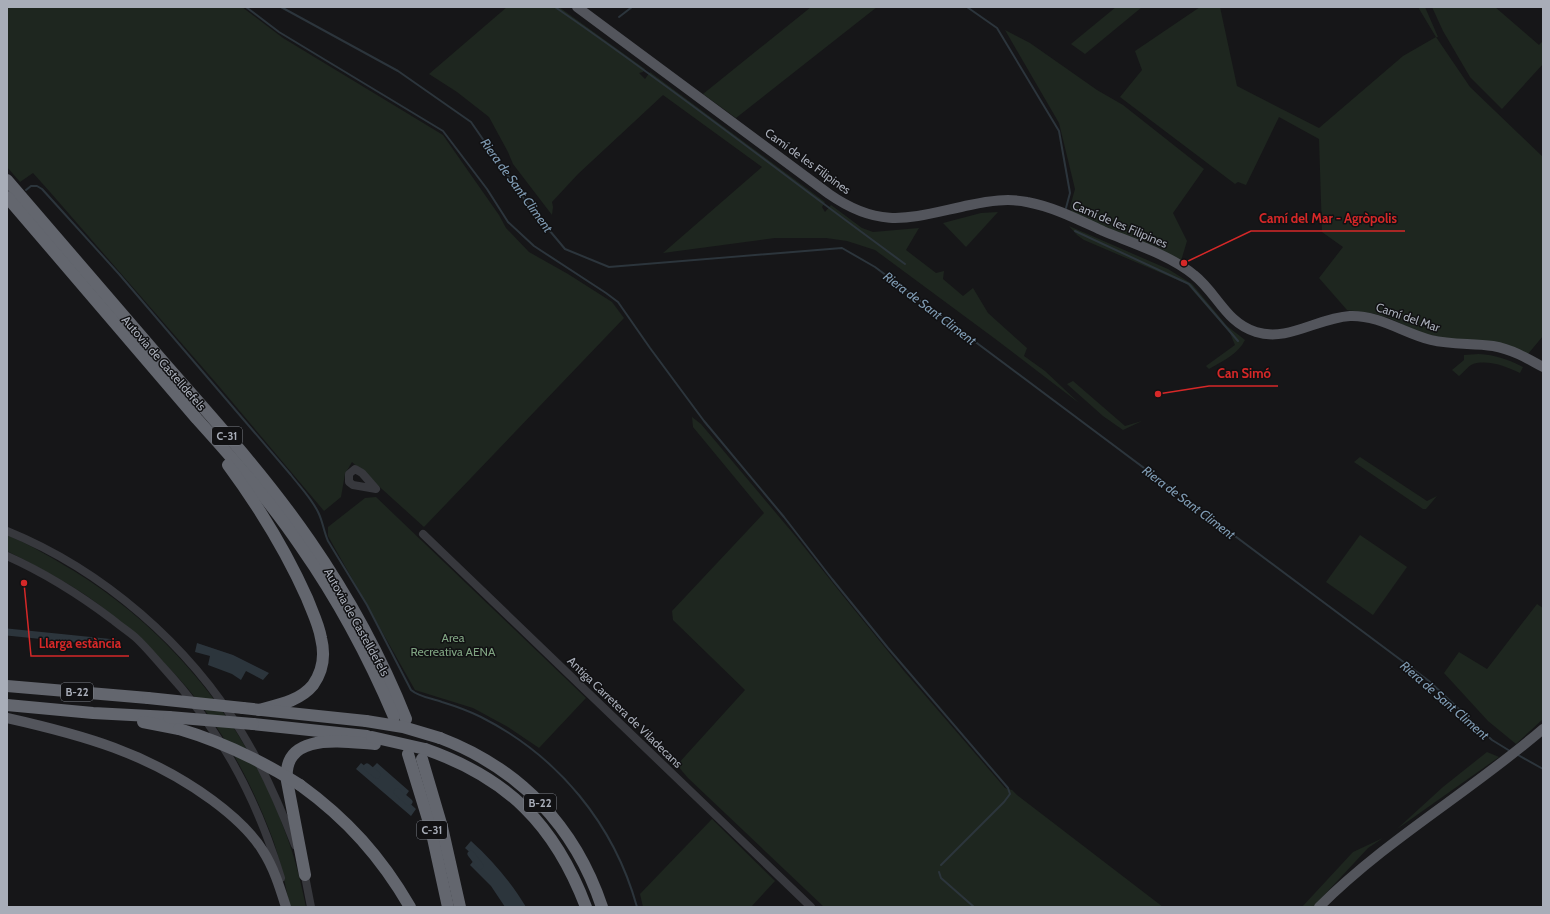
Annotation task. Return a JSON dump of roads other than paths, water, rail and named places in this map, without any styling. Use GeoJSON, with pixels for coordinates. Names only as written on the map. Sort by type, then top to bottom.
{"type":"FeatureCollection","features":[{"type":"Feature","properties":{"kind":"highway","name":"Autovia de Castelldefels"},"geometry":{"type":"LineString","coordinates":[[7,180],[232,441],[288,510],[310,540],[347,599],[376,653],[406,719]]}},
{"type":"Feature","properties":{"kind":"highway","name":"Autovia de Castelldefels"},"geometry":{"type":"LineString","coordinates":[[7,197],[256,487],[300,546],[322,578],[364,652],[394,718]]}},
{"type":"Feature","properties":{"kind":"highway"},"geometry":{"type":"LineString","coordinates":[[197,419],[280,543],[304,592],[322,638],[322,664],[318,676],[312,686],[293,700],[259,710]]}},
{"type":"Feature","properties":{"kind":"highway","name":"B-22"},"geometry":{"type":"LineString","coordinates":[[7,686],[148,698],[366,721],[403,727],[440,738],[475,754],[492,764],[522,785],[539,802],[555,820],[580,855],[597,892],[602,907]]}},
{"type":"Feature","properties":{"kind":"highway","name":"B-22"},"geometry":{"type":"LineString","coordinates":[[7,705],[93,713]]}},
{"type":"Feature","properties":{"kind":"highway"},"geometry":{"type":"LineString","coordinates":[[93,713],[170,717],[253,724],[373,740],[423,754],[447,757],[495,783],[512,796],[543,827],[567,863],[586,907]]}},
{"type":"Feature","properties":{"kind":"highway"},"geometry":{"type":"LineString","coordinates":[[93,713],[179,729],[238,750],[273,768],[300,785],[342,819],[364,841],[383,865],[410,907]]}},
{"type":"Feature","properties":{"kind":"highway"},"geometry":{"type":"LineString","coordinates":[[305,875],[286,781],[286,769],[290,758],[303,747],[316,743],[373,740]]}},
{"type":"Feature","properties":{"kind":"highway","name":"C-31"},"geometry":{"type":"LineString","coordinates":[[408,754],[431,828],[448,907]]}},
{"type":"Feature","properties":{"kind":"highway","name":"C-31"},"geometry":{"type":"LineString","coordinates":[[423,754],[442,827],[460,907]]}},
{"type":"Feature","properties":{"kind":"main road","name":"Camí de les Filipines"},"geometry":{"type":"LineString","coordinates":[[577,7],[829,194],[854,208],[880,217],[907,218],[990,201],[1025,201],[1054,210],[1140,246],[1191,272]]}},
{"type":"Feature","properties":{"kind":"main road","name":"Camí del Mar"},"geometry":{"type":"LineString","coordinates":[[1191,272],[1207,288],[1233,319],[1246,328],[1262,334],[1284,334],[1327,319],[1362,316],[1379,320],[1434,341],[1451,344],[1483,345],[1506,349],[1543,367]]}},
{"type":"Feature","properties":{"kind":"main road"},"geometry":{"type":"LineString","coordinates":[[7,718],[64,731],[115,747],[159,767],[198,790],[231,815],[255,839],[267,858],[286,907]]}},
{"type":"Feature","properties":{"kind":"main road"},"geometry":{"type":"LineString","coordinates":[[1319,907],[1345,881],[1376,855],[1543,730]]}},
{"type":"Feature","properties":{"kind":"street"},"geometry":{"type":"LineString","coordinates":[[7,531],[54,554],[109,589],[152,625],[189,662],[212,689],[231,716],[256,757],[278,804],[305,875],[311,907]]}},
{"type":"Feature","properties":{"kind":"street","name":"Antiga Carretera de Viladecans"},"geometry":{"type":"LineString","coordinates":[[423,534],[811,907]]}},
{"type":"Feature","properties":{"kind":"street"},"geometry":{"type":"LineString","coordinates":[[7,556],[40,571],[68,588],[135,637],[187,694],[218,737],[248,789],[271,845],[281,878],[286,907]]}},
{"type":"Feature","properties":{"kind":"waterway"},"geometry":{"type":"LineString","coordinates":[[246,7],[279,32],[443,131],[487,189],[508,222],[534,246],[618,302],[704,421],[784,517],[888,648],[1008,788],[1010,794],[1004,802],[941,865]]}},
{"type":"Feature","properties":{"kind":"waterway","name":"Riera de Sant Climent"},"geometry":{"type":"LineString","coordinates":[[281,7],[398,71],[471,122],[529,206],[565,249],[609,267],[842,248],[875,267],[1429,681],[1492,740],[1510,751]]}},
{"type":"Feature","properties":{"kind":"waterway"},"geometry":{"type":"LineString","coordinates":[[555,7],[688,102],[905,264]]}},
{"type":"Feature","properties":{"kind":"waterway"},"geometry":{"type":"LineString","coordinates":[[619,17],[632,7]]}},
{"type":"Feature","properties":{"kind":"waterway"},"geometry":{"type":"LineString","coordinates":[[967,7],[997,28],[1059,131],[1070,193],[1066,208]]}},
{"type":"Feature","properties":{"kind":"waterway"},"geometry":{"type":"LineString","coordinates":[[26,190],[31,186],[37,186],[42,189],[119,274],[291,475],[314,504],[328,541],[367,605],[411,690],[421,696],[457,707],[481,717],[509,733],[535,751],[558,772],[598,821],[614,848],[627,877],[637,907]]}},
{"type":"Feature","properties":{"kind":"waterway"},"geometry":{"type":"LineString","coordinates":[[1075,231],[1189,284],[1238,341]]}},
{"type":"Feature","properties":{"kind":"waterway"},"geometry":{"type":"LineString","coordinates":[[7,632],[115,643]]}},
{"type":"Feature","properties":{"kind":"waterway","name":"Riera de Sant Climent"},"geometry":{"type":"LineString","coordinates":[[1518,755],[1543,769]]}},
{"type":"Feature","properties":{"kind":"waterway"},"geometry":{"type":"LineString","coordinates":[[367,767],[377,775]]}},
{"type":"Feature","properties":{"kind":"waterway"},"geometry":{"type":"LineString","coordinates":[[397,792],[409,802]]}},
{"type":"Feature","properties":{"kind":"waterway"},"geometry":{"type":"LineString","coordinates":[[471,854],[480,866]]}},
{"type":"Feature","properties":{"kind":"waterway"},"geometry":{"type":"LineString","coordinates":[[939,872],[941,878],[974,907]]}},
{"type":"Feature","properties":{"kind":"place","name":"Camí del Mar - Agròpolis"},"geometry":{"type":"Point","coordinates":[1184,263]}},
{"type":"Feature","properties":{"kind":"place","name":"Can Simó"},"geometry":{"type":"Point","coordinates":[1158,394]}},
{"type":"Feature","properties":{"kind":"place","name":"Llarga estància"},"geometry":{"type":"Point","coordinates":[24,583]}},
{"type":"Feature","properties":{"kind":"park label","name":"Area Recreativa AENA"},"geometry":{"type":"Point","coordinates":[453,644]}}]}
